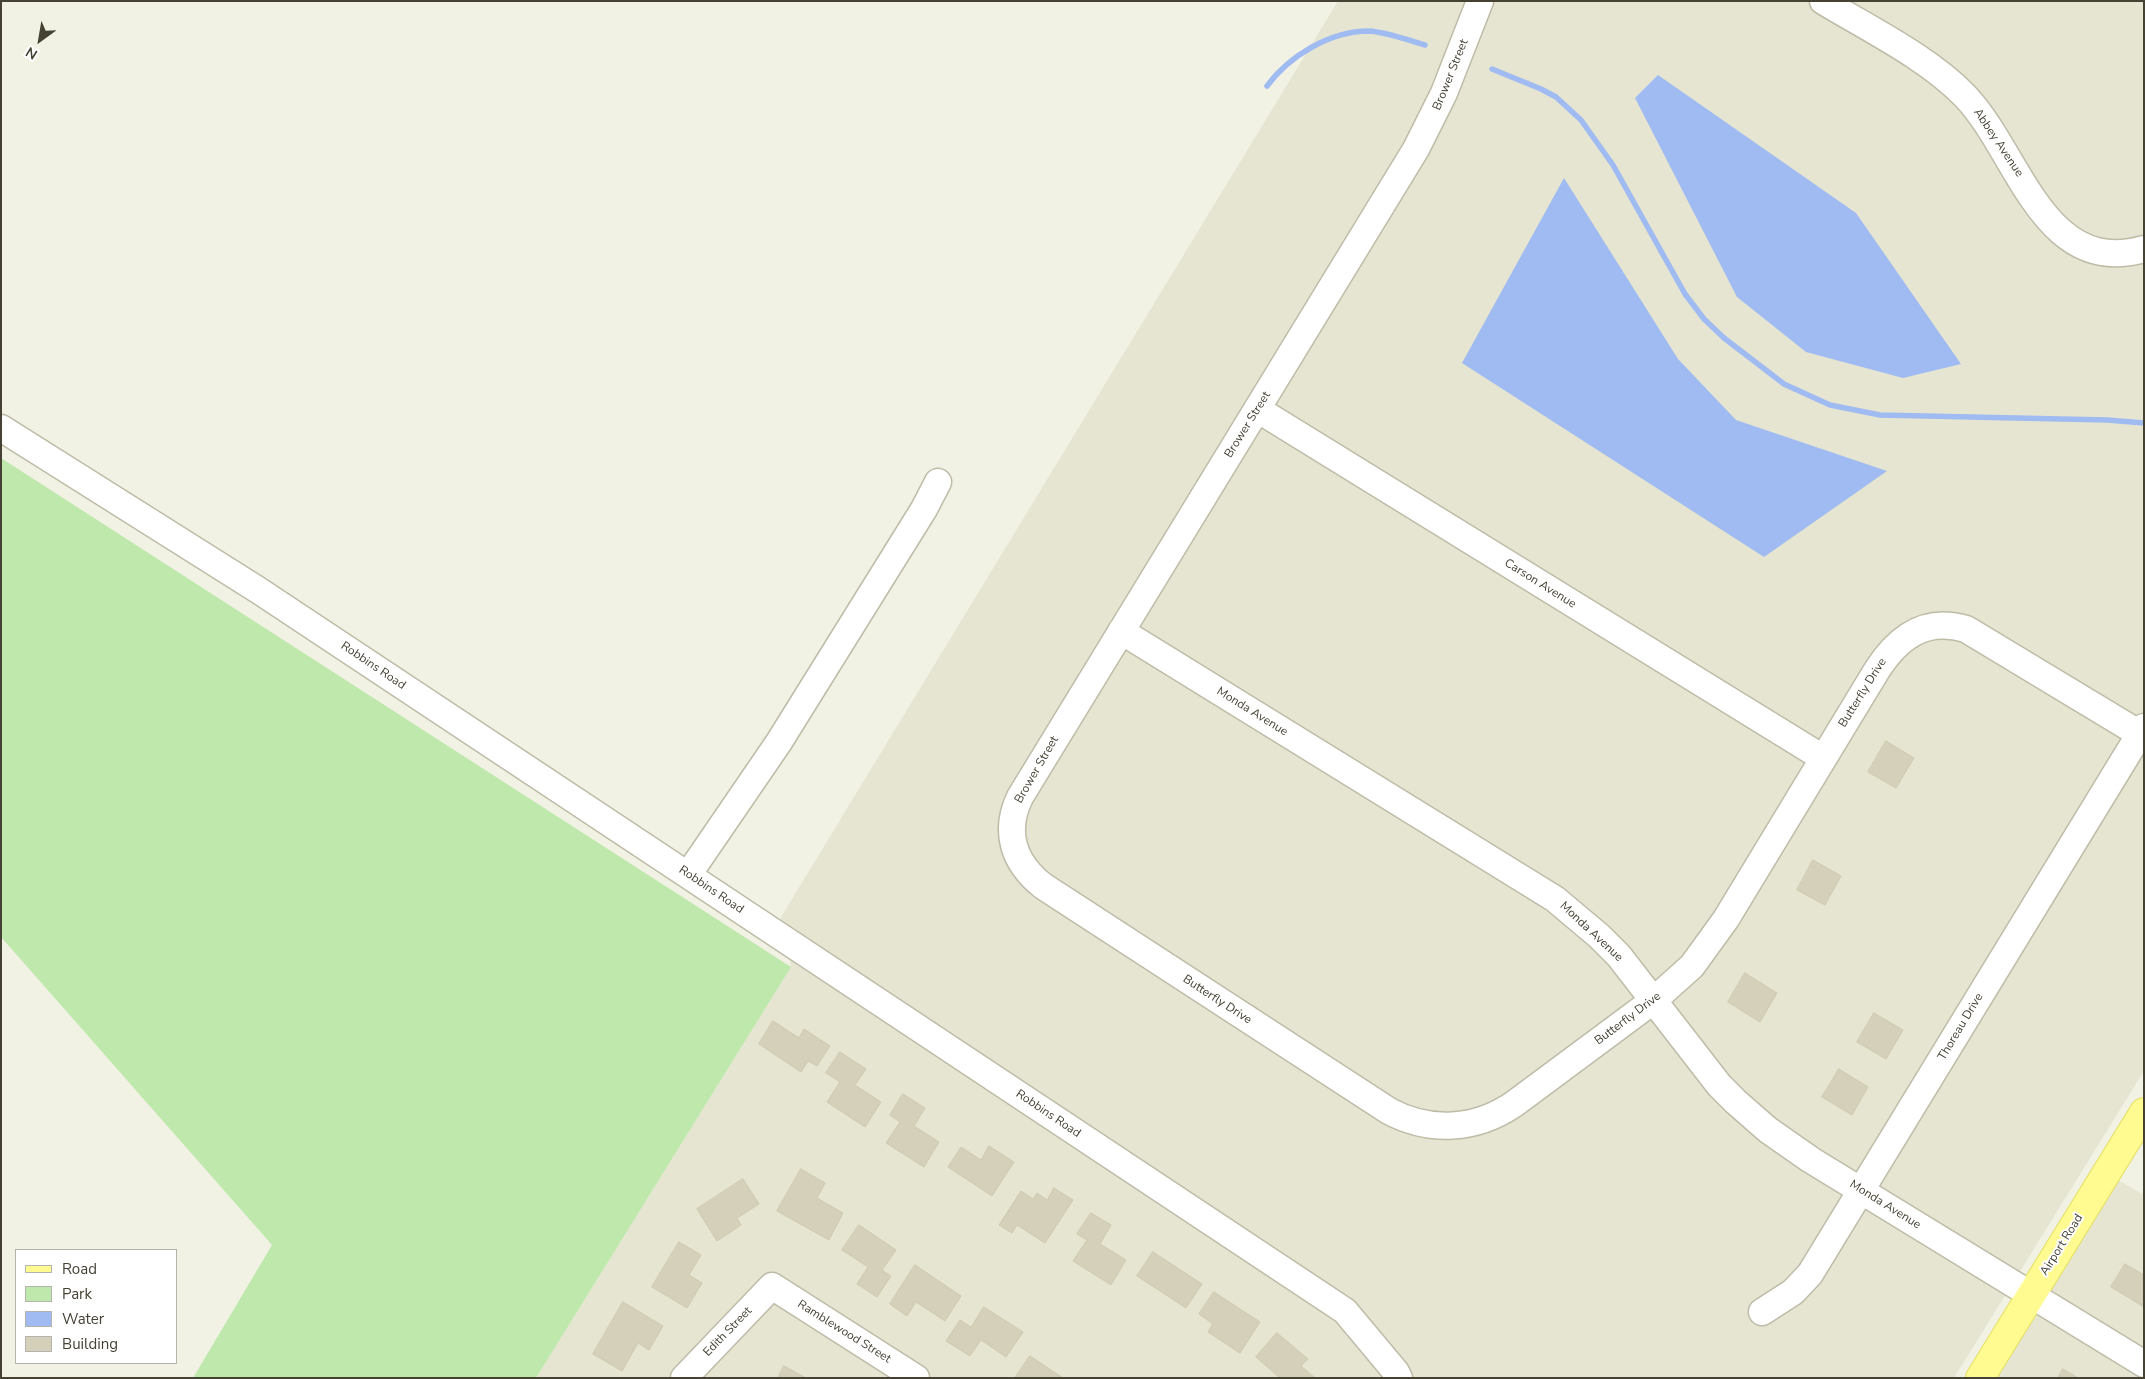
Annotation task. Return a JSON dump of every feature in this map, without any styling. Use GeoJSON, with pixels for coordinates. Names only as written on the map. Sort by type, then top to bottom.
{"type":"FeatureCollection","features":[{"type":"Feature","properties":{"kind":"main road","name":"Airport Road"},"geometry":{"type":"LineString","coordinates":[[1980,1378],[2144,1112]]}},
{"type":"Feature","properties":{"kind":"street","name":"Brower Street"},"geometry":{"type":"LineString","coordinates":[[1012,843],[1011,823],[1020,798],[1431,122],[1480,1]]}},
{"type":"Feature","properties":{"kind":"street","name":"Abbey Avenue"},"geometry":{"type":"LineString","coordinates":[[1823,1],[1918,59],[1964,95],[1989,126],[2046,218],[2065,237],[2085,249],[2099,253],[2124,254],[2144,249]]}},
{"type":"Feature","properties":{"kind":"street","name":"Carson Avenue"},"geometry":{"type":"LineString","coordinates":[[1257,409],[1823,758]]}},
{"type":"Feature","properties":{"kind":"street","name":"Robbins Road"},"geometry":{"type":"LineString","coordinates":[[1,428],[258,590],[1345,1311],[1399,1378]]}},
{"type":"Feature","properties":{"kind":"street"},"geometry":{"type":"LineString","coordinates":[[688,875],[779,742],[924,508],[938,482]]}},
{"type":"Feature","properties":{"kind":"street","name":"Butterfly Drive"},"geometry":{"type":"LineString","coordinates":[[1012,843],[1023,867],[1043,886],[1389,1111],[1422,1124],[1456,1126],[1475,1123],[1496,1115],[1514,1104],[1654,1000],[1685,974],[1714,937],[1891,650],[1910,634],[1938,626],[1960,627],[1980,636],[2142,730]]}},
{"type":"Feature","properties":{"kind":"street","name":"Monda Avenue"},"geometry":{"type":"LineString","coordinates":[[1121,631],[1555,899],[1609,945],[1710,1073],[1736,1102],[1786,1143],[2144,1364]]}},
{"type":"Feature","properties":{"kind":"street","name":"Thoreau Drive"},"geometry":{"type":"LineString","coordinates":[[1762,1312],[1778,1303],[1801,1285],[1862,1190],[2142,730]]}},
{"type":"Feature","properties":{"kind":"street","name":"Edith Street"},"geometry":{"type":"LineString","coordinates":[[684,1378],[772,1286]]}},
{"type":"Feature","properties":{"kind":"street","name":"Ramblewood Street"},"geometry":{"type":"LineString","coordinates":[[772,1286],[916,1378]]}},
{"type":"Feature","properties":{"kind":"shaded area"},"geometry":{"type":"Polygon","coordinates":[[[1338,1],[2144,1],[2144,1071],[1954,1378],[536,1378],[791,967],[781,917],[1338,1]]]}},
{"type":"Feature","properties":{"kind":"shaded area"},"geometry":{"type":"Polygon","coordinates":[[[2113,1177],[2144,1195],[2144,1378],[1991,1378],[2113,1177]]]}},
{"type":"Feature","properties":{"kind":"green space"},"geometry":{"type":"Polygon","coordinates":[[[1,458],[791,967],[536,1378],[193,1378],[272,1245],[1,937],[1,458]]]}},
{"type":"Feature","properties":{"kind":"water"},"geometry":{"type":"Polygon","coordinates":[[[1658,75],[1856,213],[1961,364],[1903,378],[1806,352],[1737,297],[1635,98],[1658,75]]]}},
{"type":"Feature","properties":{"kind":"water"},"geometry":{"type":"Polygon","coordinates":[[[1564,178],[1678,359],[1736,420],[1887,471],[1764,557],[1462,363],[1564,178]]]}},
{"type":"Feature","properties":{"kind":"building"},"geometry":{"type":"Polygon","coordinates":[[[1886,741],[1914,758],[1896,788],[1868,772],[1886,741]]]}},
{"type":"Feature","properties":{"kind":"building"},"geometry":{"type":"Polygon","coordinates":[[[1813,860],[1841,876],[1825,905],[1797,890],[1813,860]]]}},
{"type":"Feature","properties":{"kind":"building"},"geometry":{"type":"Polygon","coordinates":[[[1745,973],[1777,993],[1760,1022],[1728,1002],[1745,973]]]}},
{"type":"Feature","properties":{"kind":"building"},"geometry":{"type":"Polygon","coordinates":[[[1874,1013],[1903,1030],[1886,1059],[1857,1042],[1874,1013]]]}},
{"type":"Feature","properties":{"kind":"building"},"geometry":{"type":"Polygon","coordinates":[[[773,1021],[799,1038],[804,1029],[830,1046],[817,1066],[808,1061],[801,1072],[759,1044],[773,1021]]]}},
{"type":"Feature","properties":{"kind":"building"},"geometry":{"type":"Polygon","coordinates":[[[840,1052],[866,1069],[855,1085],[881,1102],[865,1127],[827,1102],[840,1082],[826,1073],[840,1052]]]}},
{"type":"Feature","properties":{"kind":"building"},"geometry":{"type":"Polygon","coordinates":[[[1839,1069],[1868,1087],[1852,1115],[1822,1097],[1839,1069]]]}},
{"type":"Feature","properties":{"kind":"building"},"geometry":{"type":"Polygon","coordinates":[[[903,1094],[925,1108],[914,1126],[939,1142],[924,1167],[886,1143],[900,1122],[890,1115],[903,1094]]]}},
{"type":"Feature","properties":{"kind":"building"},"geometry":{"type":"Polygon","coordinates":[[[989,1146],[1014,1162],[992,1196],[948,1167],[961,1147],[981,1160],[989,1146]]]}},
{"type":"Feature","properties":{"kind":"building"},"geometry":{"type":"Polygon","coordinates":[[[801,1169],[825,1183],[817,1198],[843,1213],[829,1240],[777,1211],[801,1169]]]}},
{"type":"Feature","properties":{"kind":"building"},"geometry":{"type":"Polygon","coordinates":[[[743,1179],[759,1204],[737,1218],[741,1225],[717,1241],[697,1209],[743,1179]]]}},
{"type":"Feature","properties":{"kind":"building"},"geometry":{"type":"Polygon","coordinates":[[[1054,1188],[1073,1200],[1045,1243],[1017,1225],[1012,1233],[999,1225],[1021,1191],[1033,1199],[1037,1193],[1047,1200],[1054,1188]]]}},
{"type":"Feature","properties":{"kind":"building"},"geometry":{"type":"Polygon","coordinates":[[[1091,1213],[1111,1225],[1100,1244],[1126,1260],[1111,1285],[1073,1261],[1087,1240],[1077,1234],[1091,1213]]]}},
{"type":"Feature","properties":{"kind":"building"},"geometry":{"type":"Polygon","coordinates":[[[859,1225],[896,1250],[882,1270],[891,1276],[877,1297],[857,1284],[868,1267],[842,1250],[859,1225]]]}},
{"type":"Feature","properties":{"kind":"building"},"geometry":{"type":"Polygon","coordinates":[[[679,1242],[701,1255],[689,1275],[702,1283],[687,1308],[652,1287],[679,1242]]]}},
{"type":"Feature","properties":{"kind":"building"},"geometry":{"type":"Polygon","coordinates":[[[1153,1252],[1202,1284],[1186,1308],[1137,1276],[1153,1252]]]}},
{"type":"Feature","properties":{"kind":"building"},"geometry":{"type":"Polygon","coordinates":[[[2125,1264],[2144,1275],[2144,1307],[2111,1287],[2125,1264]]]}},
{"type":"Feature","properties":{"kind":"building"},"geometry":{"type":"Polygon","coordinates":[[[915,1265],[961,1296],[945,1321],[916,1302],[907,1316],[890,1304],[915,1265]]]}},
{"type":"Feature","properties":{"kind":"building"},"geometry":{"type":"Polygon","coordinates":[[[1214,1292],[1260,1322],[1240,1353],[1208,1332],[1213,1324],[1199,1314],[1214,1292]]]}},
{"type":"Feature","properties":{"kind":"building"},"geometry":{"type":"Polygon","coordinates":[[[623,1302],[663,1326],[649,1350],[638,1343],[622,1371],[593,1354],[623,1302]]]}},
{"type":"Feature","properties":{"kind":"building"},"geometry":{"type":"Polygon","coordinates":[[[984,1307],[1023,1332],[1006,1357],[981,1340],[970,1356],[946,1341],[960,1320],[971,1327],[984,1307]]]}},
{"type":"Feature","properties":{"kind":"building"},"geometry":{"type":"Polygon","coordinates":[[[1277,1333],[1308,1359],[1301,1366],[1315,1378],[1280,1378],[1256,1357],[1277,1333]]]}},
{"type":"Feature","properties":{"kind":"building"},"geometry":{"type":"Polygon","coordinates":[[[1030,1356],[1063,1378],[1015,1378],[1030,1356]]]}},
{"type":"Feature","properties":{"kind":"building"},"geometry":{"type":"Polygon","coordinates":[[[784,1366],[806,1378],[778,1378],[784,1366]]]}},
{"type":"Feature","properties":{"kind":"building"},"geometry":{"type":"Polygon","coordinates":[[[2063,1369],[2078,1378],[2058,1378],[2063,1369]]]}},
{"type":"Feature","properties":{"kind":"waterway"},"geometry":{"type":"LineString","coordinates":[[1267,86],[1276,75],[1299,55],[1325,40],[1340,35],[1369,31],[1425,45]]}},
{"type":"Feature","properties":{"kind":"waterway"},"geometry":{"type":"LineString","coordinates":[[1492,69],[1556,97],[1581,120],[1613,165],[1685,294],[1704,319],[1724,338],[1784,384],[1830,405],[1880,415],[2107,420],[2144,423]]}}]}
